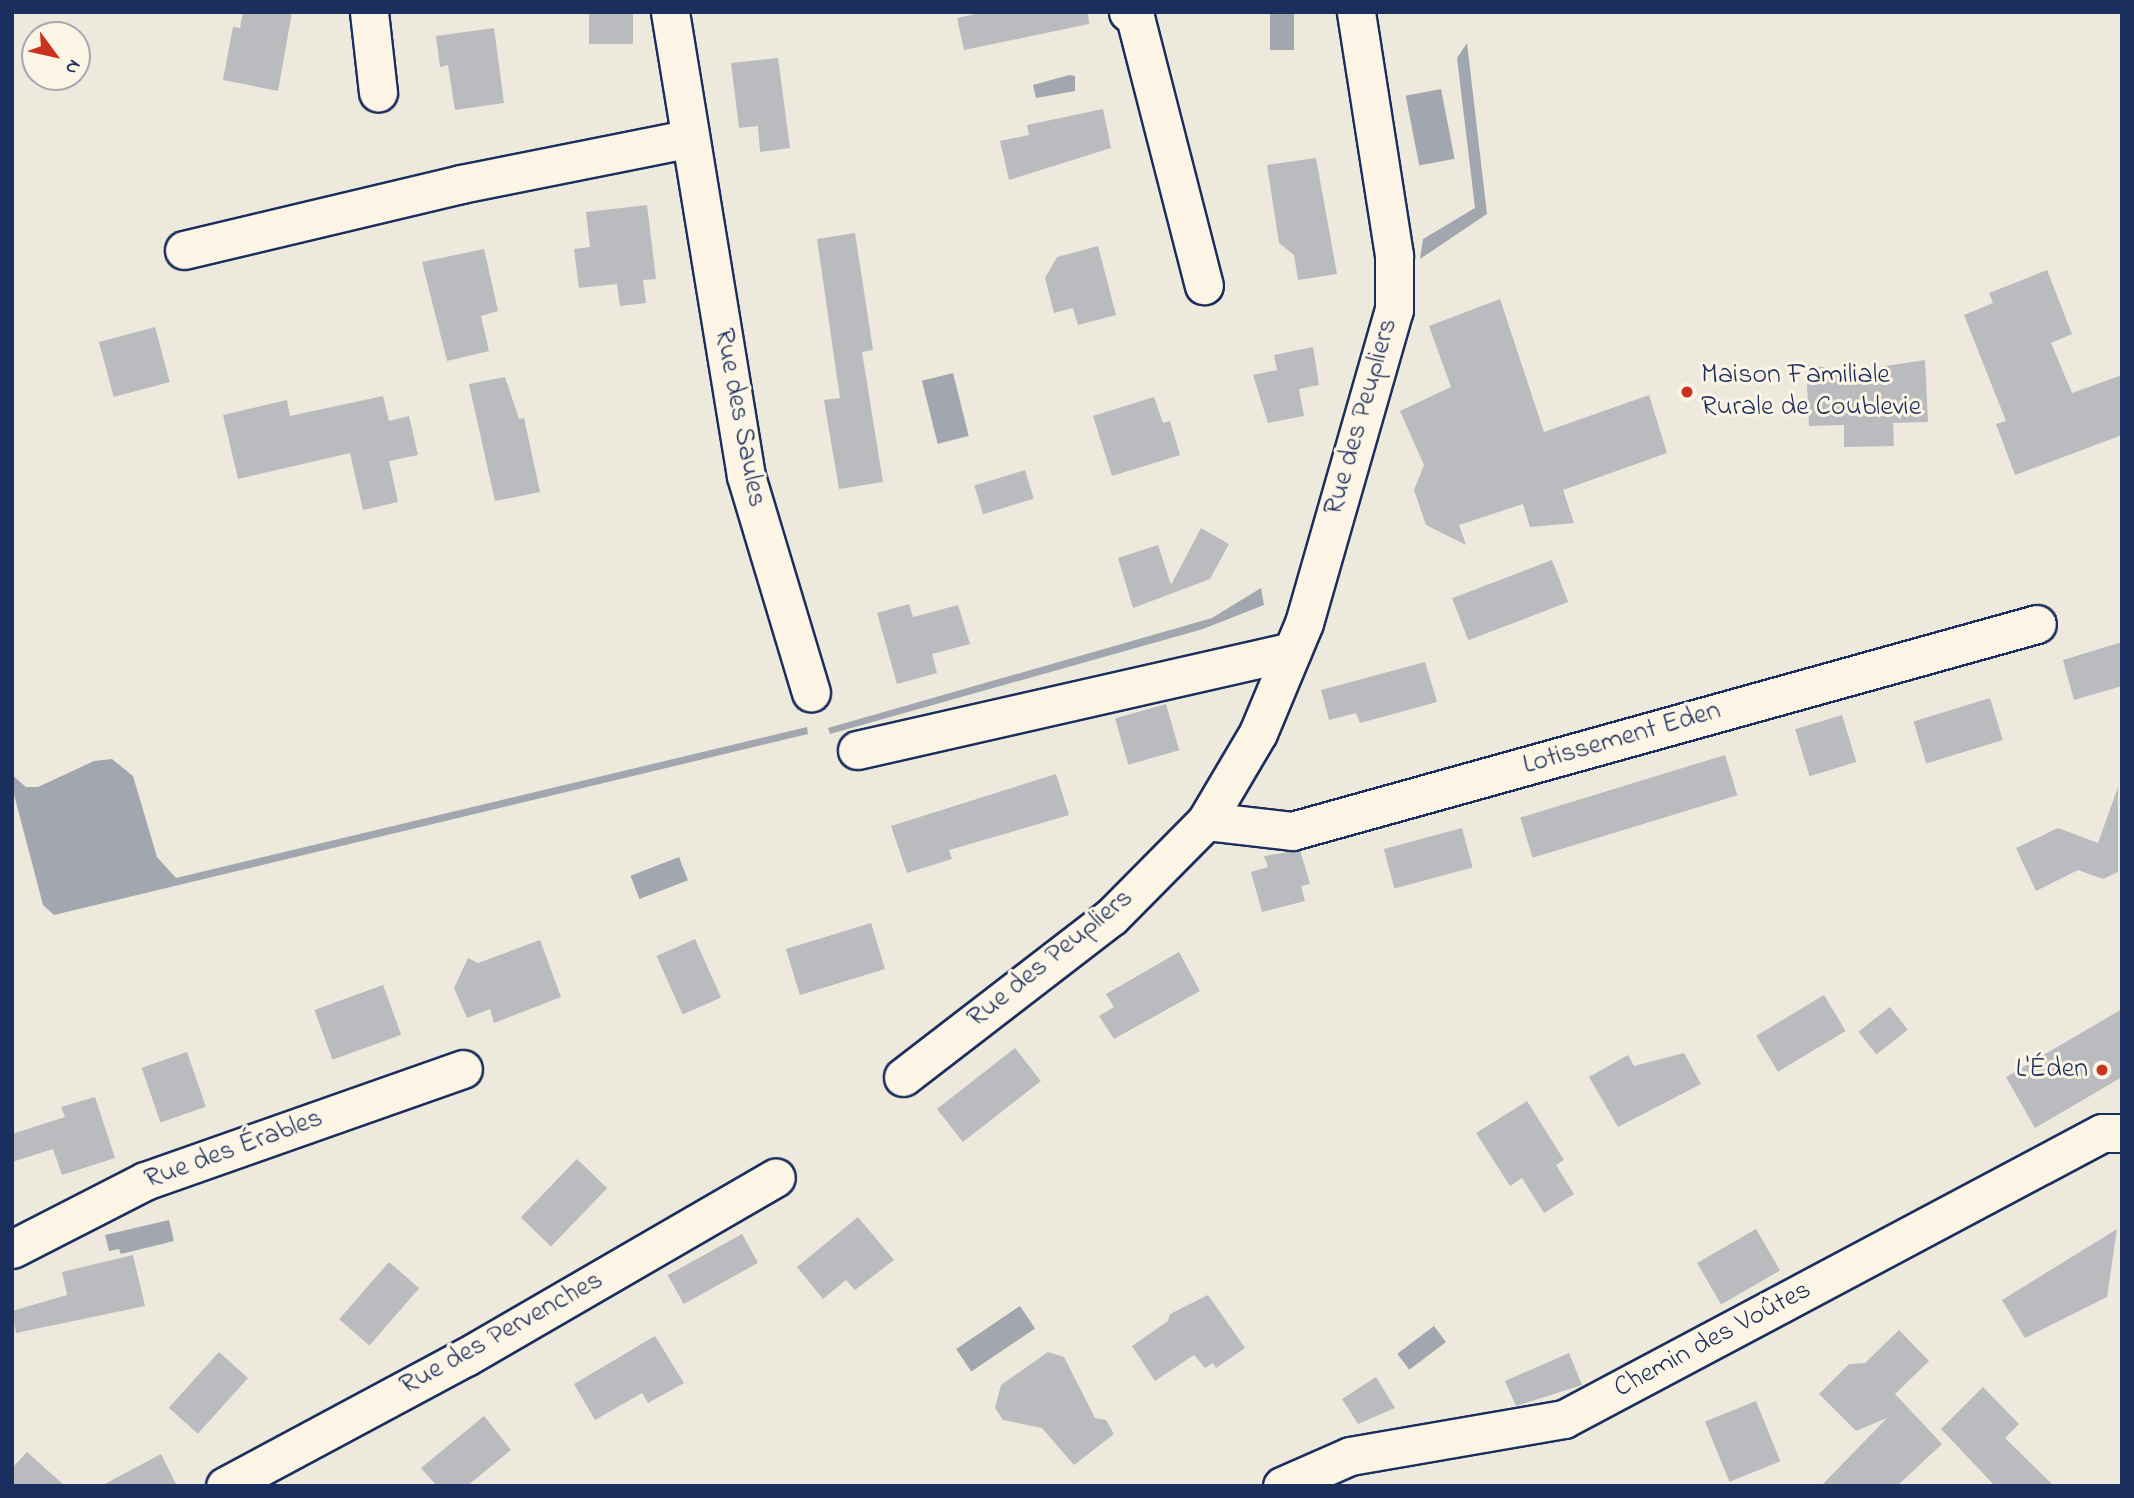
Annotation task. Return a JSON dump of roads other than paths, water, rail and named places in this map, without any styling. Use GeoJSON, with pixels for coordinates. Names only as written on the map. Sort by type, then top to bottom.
{"type":"FeatureCollection","features":[{"type":"Feature","properties":{"kind":"street"},"geometry":{"type":"LineString","coordinates":[[369,12],[378,92]]}},
{"type":"Feature","properties":{"kind":"street","name":"Rue des Saules"},"geometry":{"type":"LineString","coordinates":[[670,12],[687,139],[746,476],[811,692]]}},
{"type":"Feature","properties":{"kind":"street"},"geometry":{"type":"LineString","coordinates":[[1128,12],[1135,17],[1204,285]]}},
{"type":"Feature","properties":{"kind":"street","name":"Rue des Peupliers"},"geometry":{"type":"LineString","coordinates":[[904,1077],[1111,917],[1206,821],[1258,733],[1292,651],[1394,310],[1394,255],[1356,12]]}},
{"type":"Feature","properties":{"kind":"street"},"geometry":{"type":"LineString","coordinates":[[184,250],[461,184],[687,139]]}},
{"type":"Feature","properties":{"kind":"street","name":"Lotissement Eden"},"geometry":{"type":"LineString","coordinates":[[1206,821],[1292,831],[2037,624]]}},
{"type":"Feature","properties":{"kind":"street"},"geometry":{"type":"LineString","coordinates":[[857,750],[1292,651]]}},
{"type":"Feature","properties":{"kind":"street","name":"Rue des Érables"},"geometry":{"type":"LineString","coordinates":[[12,1249],[145,1181],[463,1069]]}},
{"type":"Feature","properties":{"kind":"street","name":"Chemin des Voûtes"},"geometry":{"type":"LineString","coordinates":[[1282,1486],[1350,1456],[1564,1419],[2102,1133],[2122,1133]]}},
{"type":"Feature","properties":{"kind":"street","name":"Rue des Pervenches"},"geometry":{"type":"LineString","coordinates":[[225,1486],[466,1357],[776,1177]]}},
{"type":"Feature","properties":{"kind":"place","name":"Maison Familiale Rurale de Coublevie"},"geometry":{"type":"Point","coordinates":[1687,392]}},
{"type":"Feature","properties":{"kind":"place","name":"L'Éden"},"geometry":{"type":"Point","coordinates":[2102,1070]}}]}
